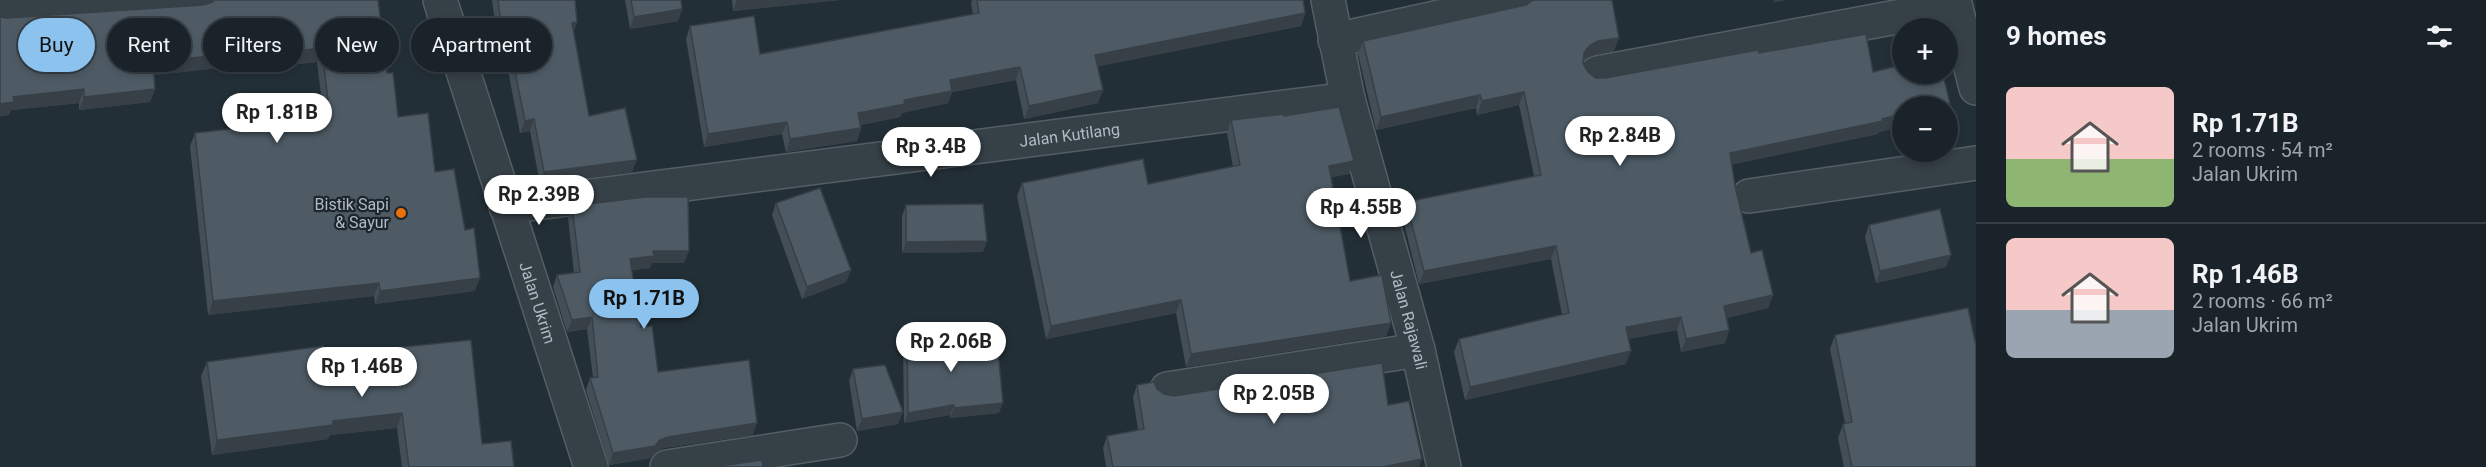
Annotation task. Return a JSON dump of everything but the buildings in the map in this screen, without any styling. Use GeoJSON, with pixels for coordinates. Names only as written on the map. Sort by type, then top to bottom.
{"type":"FeatureCollection","features":[{"type":"Feature","properties":{"kind":"street"},"geometry":{"type":"LineString","coordinates":[[0,13],[197,0]]}},
{"type":"Feature","properties":{"kind":"street","name":"Jalan Ukrim"},"geometry":{"type":"LineString","coordinates":[[440,0],[591,467]]}},
{"type":"Feature","properties":{"kind":"street","name":"Jalan Rajawali"},"geometry":{"type":"LineString","coordinates":[[1328,0],[1348,99],[1418,350],[1444,467]]}},
{"type":"Feature","properties":{"kind":"street"},"geometry":{"type":"LineString","coordinates":[[1335,40],[1517,0]]}},
{"type":"Feature","properties":{"kind":"street"},"geometry":{"type":"LineString","coordinates":[[1597,73],[1955,3],[1976,88]]}},
{"type":"Feature","properties":{"kind":"street","name":"Jalan Kutilang"},"geometry":{"type":"LineString","coordinates":[[506,207],[1348,99]]}},
{"type":"Feature","properties":{"kind":"street"},"geometry":{"type":"LineString","coordinates":[[1749,196],[1976,163]]}},
{"type":"Feature","properties":{"kind":"street"},"geometry":{"type":"LineString","coordinates":[[1167,389],[1418,350]]}},
{"type":"Feature","properties":{"kind":"street"},"geometry":{"type":"LineString","coordinates":[[667,467],[840,440]]}},
{"type":"Feature","properties":{"kind":"place","name":"Bistik Sapi & Sayur"},"geometry":{"type":"Point","coordinates":[401,213]}}]}
